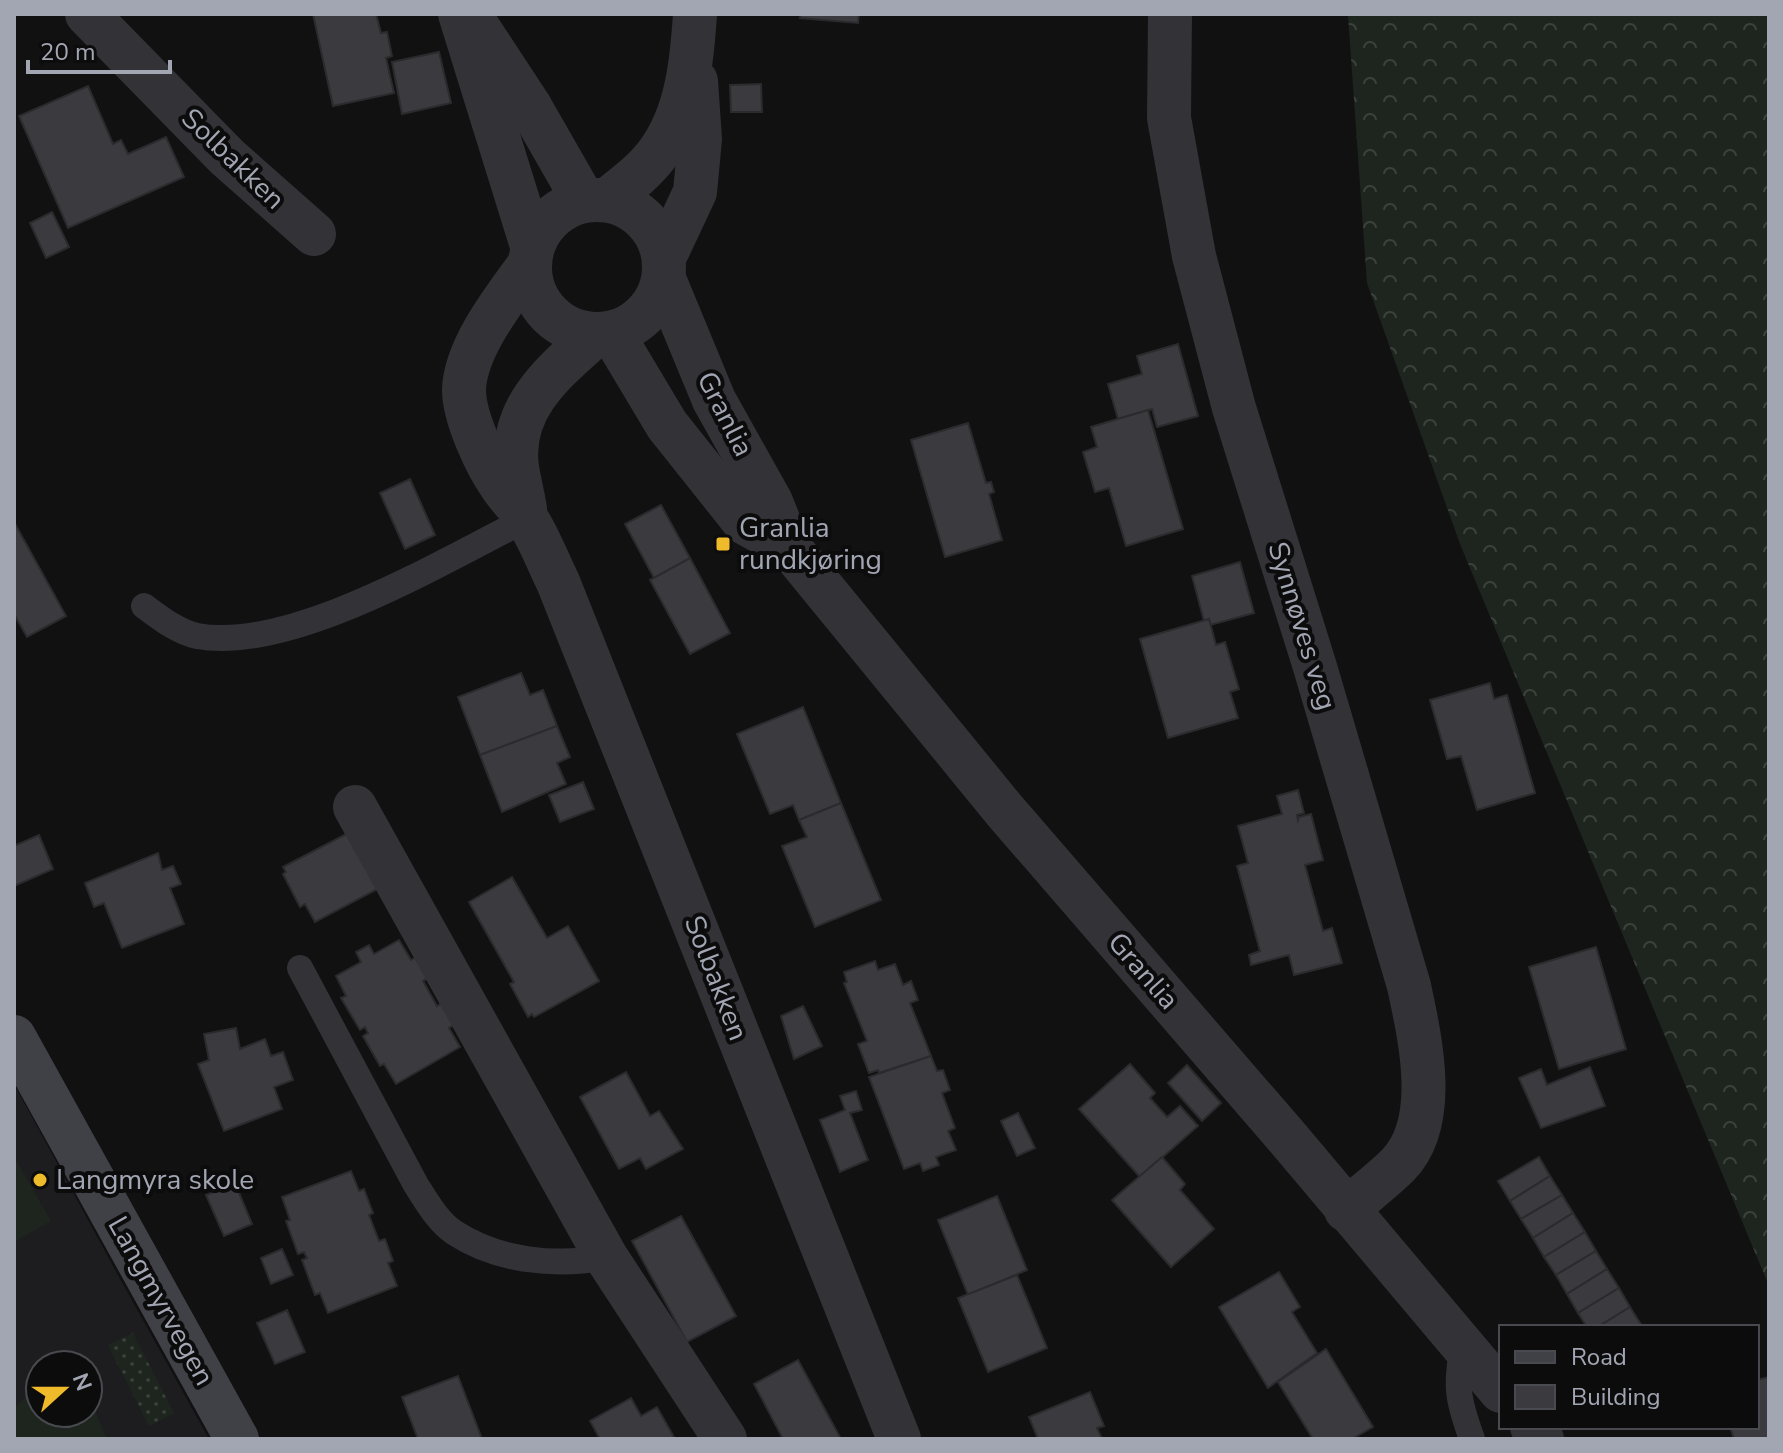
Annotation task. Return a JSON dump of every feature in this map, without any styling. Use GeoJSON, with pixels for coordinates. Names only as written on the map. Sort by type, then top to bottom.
{"type":"FeatureCollection","features":[{"type":"Feature","properties":{"kind":"main road","name":"Langmyrvegen"},"geometry":{"type":"LineString","coordinates":[[14,1037],[237,1439]]}},
{"type":"Feature","properties":{"kind":"street","name":"Solbakken"},"geometry":{"type":"LineString","coordinates":[[87,14],[227,157],[314,234]]}},
{"type":"Feature","properties":{"kind":"street"},"geometry":{"type":"LineString","coordinates":[[460,14],[531,256],[533,291],[548,314],[569,329],[603,334],[630,326],[646,314],[657,298],[664,268],[695,192],[700,139],[699,97],[692,59]]}},
{"type":"Feature","properties":{"kind":"street"},"geometry":{"type":"LineString","coordinates":[[468,14],[596,200]]}},
{"type":"Feature","properties":{"kind":"street"},"geometry":{"type":"LineString","coordinates":[[531,256],[544,225],[562,209],[596,200],[634,179],[664,144],[679,112],[692,59],[695,14]]}},
{"type":"Feature","properties":{"kind":"street","name":"Synnøves veg"},"geometry":{"type":"LineString","coordinates":[[1170,14],[1169,118],[1194,256],[1234,408],[1409,986],[1419,1035],[1423,1099],[1413,1145],[1399,1164],[1346,1210]]}},
{"type":"Feature","properties":{"kind":"street","name":"Granlia"},"geometry":{"type":"LineString","coordinates":[[596,200],[628,207],[645,220],[657,238],[664,268],[714,400],[771,502],[789,547],[1005,811],[1499,1389]]}},
{"type":"Feature","properties":{"kind":"street","name":"Solbakken"},"geometry":{"type":"LineString","coordinates":[[531,256],[492,317],[470,363],[464,390],[470,418],[482,452],[500,485],[527,519],[558,582],[899,1439]]}},
{"type":"Feature","properties":{"kind":"street","name":"Solbakken"},"geometry":{"type":"LineString","coordinates":[[527,519],[516,464],[518,433],[528,403],[548,378],[603,334]]}},
{"type":"Feature","properties":{"kind":"street","name":"Granlia"},"geometry":{"type":"LineString","coordinates":[[603,334],[667,425],[745,523],[789,547]]}},
{"type":"Feature","properties":{"kind":"street"},"geometry":{"type":"LineString","coordinates":[[355,807],[606,1257],[725,1439]]}},
{"type":"Feature","properties":{"kind":"lane"},"geometry":{"type":"LineString","coordinates":[[144,606],[167,623],[195,636],[254,637],[349,605],[527,519]]}},
{"type":"Feature","properties":{"kind":"lane"},"geometry":{"type":"LineString","coordinates":[[300,968],[416,1185],[437,1216],[454,1233],[493,1250],[540,1261],[577,1263],[606,1257]]}},
{"type":"Feature","properties":{"kind":"lane"},"geometry":{"type":"LineString","coordinates":[[1463,1346],[1456,1379],[1472,1439]]}},
{"type":"Feature","properties":{"kind":"shaded area","name":"Langmyra skole"},"geometry":{"type":"Polygon","coordinates":[[[14,1084],[119,1277],[209,1439],[14,1439],[14,1084]]]}},
{"type":"Feature","properties":{"kind":"green space"},"geometry":{"type":"Polygon","coordinates":[[[1769,14],[1769,1286],[1460,544],[1367,283],[1348,15],[1769,14]]]}},
{"type":"Feature","properties":{"kind":"green space"},"geometry":{"type":"Polygon","coordinates":[[[14,1157],[51,1221],[14,1242],[14,1157]]]}},
{"type":"Feature","properties":{"kind":"green space"},"geometry":{"type":"Polygon","coordinates":[[[133,1333],[174,1413],[149,1426],[108,1345],[133,1333]]]}},
{"type":"Feature","properties":{"kind":"green space"},"geometry":{"type":"Polygon","coordinates":[[[24,1398],[24,1429],[103,1429],[107,1439],[14,1439],[14,1409],[24,1398]]]}},
{"type":"Feature","properties":{"kind":"building"},"geometry":{"type":"Polygon","coordinates":[[[313,14],[376,14],[381,33],[387,32],[392,56],[386,58],[394,93],[333,106],[313,14]]]}},
{"type":"Feature","properties":{"kind":"building"},"geometry":{"type":"Polygon","coordinates":[[[801,14],[859,14],[858,23],[800,18],[801,14]]]}},
{"type":"Feature","properties":{"kind":"building"},"geometry":{"type":"Polygon","coordinates":[[[439,52],[451,103],[402,114],[392,62],[439,52]]]}},
{"type":"Feature","properties":{"kind":"building"},"geometry":{"type":"Polygon","coordinates":[[[761,84],[762,112],[731,112],[730,85],[761,84]]]}},
{"type":"Feature","properties":{"kind":"building"},"geometry":{"type":"Polygon","coordinates":[[[88,86],[113,144],[121,140],[128,154],[166,137],[184,177],[68,228],[19,116],[88,86]]]}},
{"type":"Feature","properties":{"kind":"building"},"geometry":{"type":"Polygon","coordinates":[[[52,212],[69,247],[46,258],[30,223],[52,212]]]}},
{"type":"Feature","properties":{"kind":"building"},"geometry":{"type":"Polygon","coordinates":[[[1178,344],[1198,416],[1157,427],[1152,409],[1118,419],[1108,384],[1142,374],[1137,356],[1178,344]]]}},
{"type":"Feature","properties":{"kind":"building"},"geometry":{"type":"Polygon","coordinates":[[[1148,410],[1183,529],[1126,546],[1109,488],[1095,492],[1083,452],[1097,447],[1091,427],[1148,410]]]}},
{"type":"Feature","properties":{"kind":"building"},"geometry":{"type":"Polygon","coordinates":[[[968,423],[986,483],[991,482],[994,492],[989,494],[1002,540],[945,557],[911,440],[968,423]]]}},
{"type":"Feature","properties":{"kind":"building"},"geometry":{"type":"Polygon","coordinates":[[[410,479],[435,535],[405,549],[380,493],[410,479]]]}},
{"type":"Feature","properties":{"kind":"building"},"geometry":{"type":"Polygon","coordinates":[[[661,505],[690,558],[654,578],[625,524],[661,505]]]}},
{"type":"Feature","properties":{"kind":"building"},"geometry":{"type":"Polygon","coordinates":[[[14,522],[66,616],[27,637],[14,614],[14,522]]]}},
{"type":"Feature","properties":{"kind":"building"},"geometry":{"type":"Polygon","coordinates":[[[690,558],[730,633],[690,654],[650,580],[690,558]]]}},
{"type":"Feature","properties":{"kind":"building"},"geometry":{"type":"Polygon","coordinates":[[[1240,562],[1254,613],[1210,625],[1209,619],[1204,621],[1192,576],[1240,562]]]}},
{"type":"Feature","properties":{"kind":"building"},"geometry":{"type":"Polygon","coordinates":[[[1209,619],[1216,645],[1225,642],[1239,689],[1230,692],[1238,718],[1168,738],[1140,639],[1209,619]]]}},
{"type":"Feature","properties":{"kind":"building"},"geometry":{"type":"Polygon","coordinates":[[[521,673],[530,695],[543,690],[557,726],[480,755],[458,697],[521,673]]]}},
{"type":"Feature","properties":{"kind":"building"},"geometry":{"type":"Polygon","coordinates":[[[1490,683],[1494,699],[1507,695],[1535,793],[1477,810],[1461,756],[1447,759],[1430,700],[1490,683]]]}},
{"type":"Feature","properties":{"kind":"building"},"geometry":{"type":"Polygon","coordinates":[[[803,707],[841,803],[799,820],[793,805],[770,814],[737,734],[803,707]]]}},
{"type":"Feature","properties":{"kind":"building"},"geometry":{"type":"Polygon","coordinates":[[[557,726],[570,757],[557,763],[566,784],[502,812],[480,755],[557,726]]]}},
{"type":"Feature","properties":{"kind":"building"},"geometry":{"type":"Polygon","coordinates":[[[583,782],[594,809],[560,822],[549,795],[583,782]]]}},
{"type":"Feature","properties":{"kind":"building"},"geometry":{"type":"Polygon","coordinates":[[[1298,790],[1304,813],[1297,815],[1298,820],[1311,814],[1323,860],[1305,865],[1323,931],[1332,928],[1342,963],[1294,975],[1289,955],[1251,965],[1249,955],[1260,951],[1237,866],[1248,863],[1238,826],[1282,814],[1277,796],[1298,790]]]}},
{"type":"Feature","properties":{"kind":"building"},"geometry":{"type":"Polygon","coordinates":[[[841,803],[881,900],[815,927],[782,846],[807,837],[799,820],[841,803]]]}},
{"type":"Feature","properties":{"kind":"building"},"geometry":{"type":"Polygon","coordinates":[[[350,832],[389,883],[315,922],[305,904],[300,907],[283,874],[286,872],[283,867],[350,832]]]}},
{"type":"Feature","properties":{"kind":"building"},"geometry":{"type":"Polygon","coordinates":[[[39,835],[53,869],[14,886],[14,846],[39,835]]]}},
{"type":"Feature","properties":{"kind":"building"},"geometry":{"type":"Polygon","coordinates":[[[158,853],[162,870],[173,866],[181,884],[170,888],[184,924],[122,948],[104,903],[94,907],[85,883],[158,853]]]}},
{"type":"Feature","properties":{"kind":"building"},"geometry":{"type":"Polygon","coordinates":[[[512,877],[547,938],[568,926],[599,981],[534,1017],[532,1014],[528,1017],[510,984],[514,982],[469,902],[512,877]]]}},
{"type":"Feature","properties":{"kind":"building"},"geometry":{"type":"Polygon","coordinates":[[[399,940],[411,960],[416,957],[429,978],[423,981],[437,1006],[442,1003],[455,1024],[449,1028],[460,1047],[396,1084],[384,1064],[380,1066],[363,1036],[368,1033],[365,1027],[360,1030],[341,998],[346,996],[336,976],[361,962],[356,952],[369,945],[374,954],[399,940]]]}},
{"type":"Feature","properties":{"kind":"building"},"geometry":{"type":"Polygon","coordinates":[[[1596,947],[1626,1049],[1559,1069],[1529,967],[1596,947]]]}},
{"type":"Feature","properties":{"kind":"building"},"geometry":{"type":"Polygon","coordinates":[[[875,961],[878,970],[895,964],[903,985],[911,981],[918,1000],[910,1003],[931,1056],[879,1073],[878,1070],[869,1073],[858,1044],[867,1041],[844,983],[847,982],[844,972],[875,961]]]}},
{"type":"Feature","properties":{"kind":"building"},"geometry":{"type":"Polygon","coordinates":[[[803,1006],[822,1046],[794,1059],[781,1016],[803,1006]]]}},
{"type":"Feature","properties":{"kind":"building"},"geometry":{"type":"Polygon","coordinates":[[[236,1028],[240,1049],[265,1039],[271,1056],[283,1052],[293,1080],[274,1087],[282,1109],[224,1131],[198,1064],[209,1060],[204,1034],[236,1028]]]}},
{"type":"Feature","properties":{"kind":"building"},"geometry":{"type":"Polygon","coordinates":[[[931,1056],[937,1071],[943,1070],[950,1090],[942,1093],[955,1128],[948,1131],[956,1150],[936,1157],[939,1165],[923,1171],[920,1163],[904,1169],[869,1077],[931,1056]]]}},
{"type":"Feature","properties":{"kind":"building"},"geometry":{"type":"Polygon","coordinates":[[[1130,1064],[1155,1093],[1150,1098],[1167,1117],[1180,1106],[1198,1126],[1140,1177],[1079,1109],[1130,1064]]]}},
{"type":"Feature","properties":{"kind":"building"},"geometry":{"type":"Polygon","coordinates":[[[1187,1065],[1221,1103],[1202,1121],[1168,1083],[1187,1065]]]}},
{"type":"Feature","properties":{"kind":"building"},"geometry":{"type":"Polygon","coordinates":[[[1590,1067],[1605,1106],[1541,1128],[1519,1078],[1541,1069],[1547,1085],[1590,1067]]]}},
{"type":"Feature","properties":{"kind":"building"},"geometry":{"type":"Polygon","coordinates":[[[626,1072],[650,1116],[659,1111],[683,1149],[646,1169],[640,1158],[619,1169],[580,1097],[626,1072]]]}},
{"type":"Feature","properties":{"kind":"building"},"geometry":{"type":"Polygon","coordinates":[[[856,1091],[862,1110],[850,1113],[868,1160],[840,1172],[820,1120],[845,1110],[840,1096],[856,1091]]]}},
{"type":"Feature","properties":{"kind":"building"},"geometry":{"type":"Polygon","coordinates":[[[1018,1113],[1035,1148],[1017,1156],[1001,1121],[1018,1113]]]}},
{"type":"Feature","properties":{"kind":"building"},"geometry":{"type":"Polygon","coordinates":[[[1162,1157],[1185,1184],[1180,1190],[1214,1229],[1171,1267],[1112,1200],[1162,1157]]]}},
{"type":"Feature","properties":{"kind":"building"},"geometry":{"type":"Polygon","coordinates":[[[1539,1157],[1550,1176],[1510,1201],[1498,1181],[1539,1157]]]}},
{"type":"Feature","properties":{"kind":"building"},"geometry":{"type":"Polygon","coordinates":[[[351,1171],[359,1191],[364,1189],[373,1213],[369,1215],[379,1241],[385,1239],[393,1261],[388,1263],[397,1286],[328,1313],[320,1293],[315,1295],[302,1260],[307,1258],[304,1252],[298,1254],[286,1221],[290,1220],[282,1197],[351,1171]]]}},
{"type":"Feature","properties":{"kind":"building"},"geometry":{"type":"Polygon","coordinates":[[[1550,1176],[1562,1195],[1521,1219],[1510,1201],[1550,1176]]]}},
{"type":"Feature","properties":{"kind":"building"},"geometry":{"type":"Polygon","coordinates":[[[235,1183],[252,1224],[224,1236],[206,1195],[235,1183]]]}},
{"type":"Feature","properties":{"kind":"building"},"geometry":{"type":"Polygon","coordinates":[[[1562,1195],[1573,1213],[1533,1238],[1521,1219],[1562,1195]]]}},
{"type":"Feature","properties":{"kind":"building"},"geometry":{"type":"Polygon","coordinates":[[[997,1196],[1027,1270],[968,1295],[938,1220],[997,1196]]]}},
{"type":"Feature","properties":{"kind":"building"},"geometry":{"type":"Polygon","coordinates":[[[1573,1213],[1585,1232],[1544,1257],[1533,1238],[1573,1213]]]}},
{"type":"Feature","properties":{"kind":"building"},"geometry":{"type":"Polygon","coordinates":[[[681,1216],[736,1316],[687,1342],[632,1241],[681,1216]]]}},
{"type":"Feature","properties":{"kind":"building"},"geometry":{"type":"Polygon","coordinates":[[[1585,1232],[1596,1251],[1556,1275],[1544,1257],[1585,1232]]]}},
{"type":"Feature","properties":{"kind":"building"},"geometry":{"type":"Polygon","coordinates":[[[282,1249],[293,1275],[271,1284],[261,1258],[282,1249]]]}},
{"type":"Feature","properties":{"kind":"building"},"geometry":{"type":"Polygon","coordinates":[[[1596,1251],[1607,1269],[1567,1294],[1556,1275],[1596,1251]]]}},
{"type":"Feature","properties":{"kind":"building"},"geometry":{"type":"Polygon","coordinates":[[[1607,1269],[1619,1288],[1578,1313],[1567,1294],[1607,1269]]]}},
{"type":"Feature","properties":{"kind":"building"},"geometry":{"type":"Polygon","coordinates":[[[1279,1272],[1300,1307],[1292,1312],[1317,1353],[1268,1388],[1219,1307],[1279,1272]]]}},
{"type":"Feature","properties":{"kind":"building"},"geometry":{"type":"Polygon","coordinates":[[[1017,1275],[1047,1348],[988,1372],[958,1298],[1017,1275]]]}},
{"type":"Feature","properties":{"kind":"building"},"geometry":{"type":"Polygon","coordinates":[[[1619,1288],[1630,1307],[1601,1325],[1586,1325],[1578,1313],[1619,1288]]]}},
{"type":"Feature","properties":{"kind":"building"},"geometry":{"type":"Polygon","coordinates":[[[1630,1307],[1641,1325],[1601,1325],[1630,1307]]]}},
{"type":"Feature","properties":{"kind":"building"},"geometry":{"type":"Polygon","coordinates":[[[287,1310],[305,1352],[275,1364],[257,1323],[287,1310]]]}},
{"type":"Feature","properties":{"kind":"building"},"geometry":{"type":"Polygon","coordinates":[[[1326,1349],[1373,1427],[1352,1439],[1313,1439],[1278,1382],[1326,1349]]]}},
{"type":"Feature","properties":{"kind":"building"},"geometry":{"type":"Polygon","coordinates":[[[798,1360],[841,1439],[783,1439],[754,1384],[798,1360]]]}},
{"type":"Feature","properties":{"kind":"building"},"geometry":{"type":"Polygon","coordinates":[[[458,1376],[482,1439],[418,1439],[402,1397],[458,1376]]]}},
{"type":"Feature","properties":{"kind":"building"},"geometry":{"type":"Polygon","coordinates":[[[1769,1377],[1769,1439],[1734,1439],[1731,1429],[1759,1429],[1759,1380],[1769,1377]]]}},
{"type":"Feature","properties":{"kind":"building"},"geometry":{"type":"Polygon","coordinates":[[[1090,1392],[1104,1426],[1097,1428],[1102,1439],[1038,1439],[1029,1417],[1090,1392]]]}},
{"type":"Feature","properties":{"kind":"building"},"geometry":{"type":"Polygon","coordinates":[[[631,1398],[641,1416],[657,1407],[675,1439],[600,1439],[590,1421],[631,1398]]]}},
{"type":"Feature","properties":{"kind":"place","name":"Granlia rundkjøring"},"geometry":{"type":"Point","coordinates":[723,544]}},
{"type":"Feature","properties":{"kind":"place","name":"Langmyra skole"},"geometry":{"type":"Point","coordinates":[40,1180]}}]}
